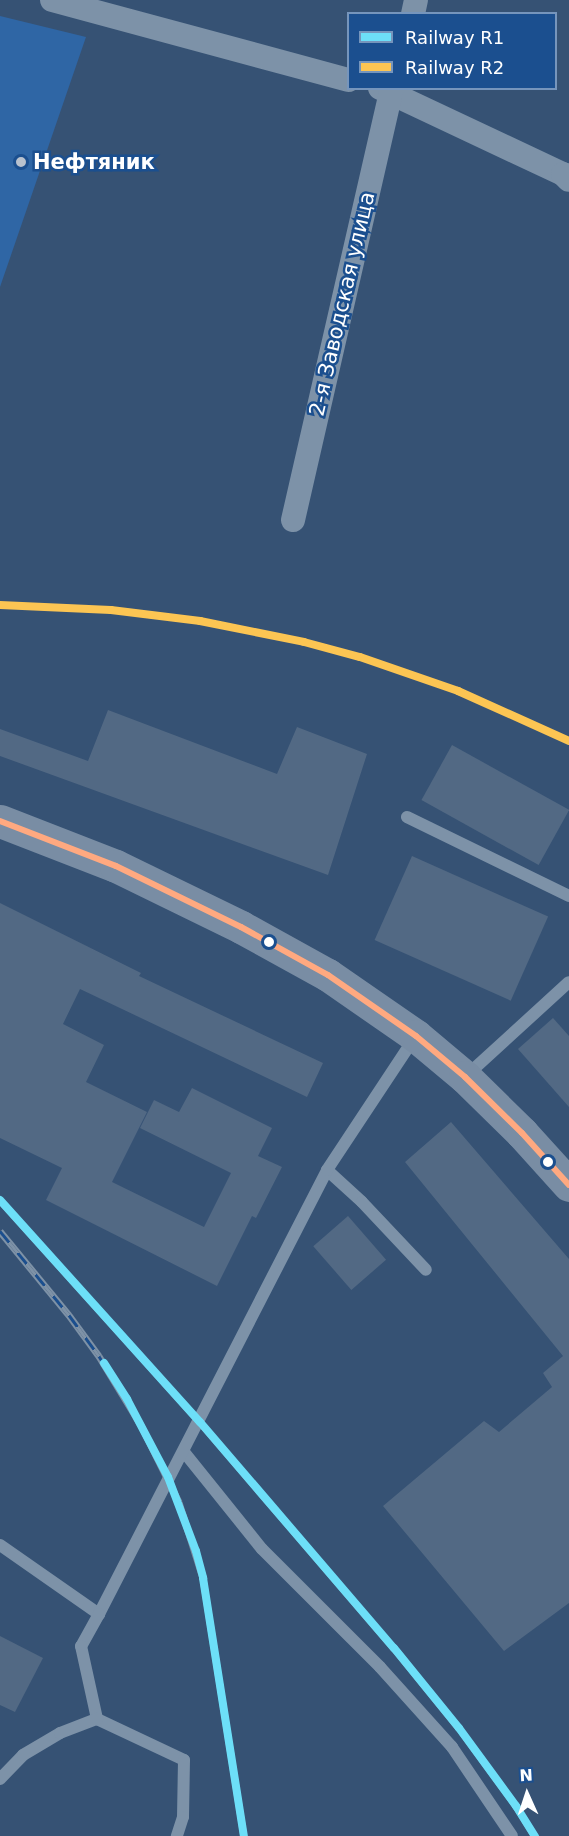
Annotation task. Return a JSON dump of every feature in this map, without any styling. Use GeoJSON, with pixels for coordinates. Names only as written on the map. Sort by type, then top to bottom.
{"type":"FeatureCollection","features":[{"type":"Feature","properties":{"kind":"main road"},"geometry":{"type":"LineString","coordinates":[[0,821],[116,866],[241,927],[328,975],[416,1036],[465,1077],[522,1133],[569,1185]]}},
{"type":"Feature","properties":{"kind":"street"},"geometry":{"type":"LineString","coordinates":[[52,0],[347,80]]}},
{"type":"Feature","properties":{"kind":"street","name":"2-я Заводская улица"},"geometry":{"type":"LineString","coordinates":[[293,520],[388,90]]}},
{"type":"Feature","properties":{"kind":"street"},"geometry":{"type":"LineString","coordinates":[[390,90],[563,174],[569,180]]}},
{"type":"Feature","properties":{"kind":"lane"},"geometry":{"type":"LineString","coordinates":[[407,817],[569,896]]}},
{"type":"Feature","properties":{"kind":"lane"},"geometry":{"type":"LineString","coordinates":[[465,1077],[569,981]]}},
{"type":"Feature","properties":{"kind":"lane"},"geometry":{"type":"LineString","coordinates":[[97,1719],[81,1646],[327,1170],[416,1036]]}},
{"type":"Feature","properties":{"kind":"lane"},"geometry":{"type":"LineString","coordinates":[[327,1170],[362,1202],[426,1270]]}},
{"type":"Feature","properties":{"kind":"lane"},"geometry":{"type":"LineString","coordinates":[[183,1452],[262,1549],[380,1668],[445,1739],[512,1836]]}},
{"type":"Feature","properties":{"kind":"lane"},"geometry":{"type":"LineString","coordinates":[[0,1545],[99,1614]]}},
{"type":"Feature","properties":{"kind":"lane"},"geometry":{"type":"LineString","coordinates":[[0,1779],[23,1755],[60,1733],[97,1719],[184,1760],[183,1816],[177,1836]]}},
{"type":"Feature","properties":{"kind":"shaded area","name":"Нефтяник"},"geometry":{"type":"Polygon","coordinates":[[[0,16],[86,37],[0,287],[0,16]]]}},
{"type":"Feature","properties":{"kind":"building"},"geometry":{"type":"Polygon","coordinates":[[[108,710],[277,774],[297,727],[367,754],[328,875],[0,756],[0,729],[88,761],[108,710]]]}},
{"type":"Feature","properties":{"kind":"building"},"geometry":{"type":"Polygon","coordinates":[[[452,745],[569,810],[539,865],[421,800],[452,745]]]}},
{"type":"Feature","properties":{"kind":"building"},"geometry":{"type":"Polygon","coordinates":[[[412,856],[548,917],[511,1001],[375,940],[412,856]]]}},
{"type":"Feature","properties":{"kind":"building"},"geometry":{"type":"Polygon","coordinates":[[[0,903],[141,973],[139,976],[323,1063],[307,1097],[80,989],[63,1024],[104,1045],[86,1082],[147,1112],[112,1182],[204,1227],[231,1173],[140,1128],[154,1100],[179,1112],[192,1088],[272,1128],[258,1156],[282,1167],[256,1218],[252,1216],[217,1286],[46,1200],[62,1168],[0,1138],[0,903]]]}},
{"type":"Feature","properties":{"kind":"building"},"geometry":{"type":"Polygon","coordinates":[[[553,1018],[569,1036],[569,1107],[518,1049],[553,1018]]]}},
{"type":"Feature","properties":{"kind":"building"},"geometry":{"type":"Polygon","coordinates":[[[451,1122],[569,1259],[569,1603],[504,1651],[383,1506],[484,1421],[499,1432],[552,1387],[543,1373],[563,1356],[405,1162],[451,1122]]]}},
{"type":"Feature","properties":{"kind":"building"},"geometry":{"type":"Polygon","coordinates":[[[348,1216],[386,1260],[351,1290],[313,1246],[348,1216]]]}},
{"type":"Feature","properties":{"kind":"building"},"geometry":{"type":"Polygon","coordinates":[[[0,1636],[43,1658],[15,1712],[0,1705],[0,1636]]]}},
{"type":"Feature","properties":{"kind":"railway"},"geometry":{"type":"LineString","coordinates":[[0,1200],[200,1422],[394,1648],[459,1728],[535,1836]]}},
{"type":"Feature","properties":{"kind":"railway"},"geometry":{"type":"LineString","coordinates":[[0,1231],[69,1315],[99,1356],[141,1425],[179,1502],[203,1578],[244,1836]]}},
{"type":"Feature","properties":{"kind":"rail line","name":"R2"},"geometry":{"type":"LineString","coordinates":[[0,605],[111,610],[200,621],[304,642],[360,657],[458,691],[569,741]]}},
{"type":"Feature","properties":{"kind":"rail line","name":"R1"},"geometry":{"type":"LineString","coordinates":[[0,1200],[200,1422],[394,1648],[459,1728],[535,1836]]}},
{"type":"Feature","properties":{"kind":"rail line","name":"R1"},"geometry":{"type":"LineString","coordinates":[[104,1363],[127,1399],[168,1477],[196,1551],[203,1578],[244,1836]]}},
{"type":"Feature","properties":{"kind":"transit line"},"geometry":{"type":"LineString","coordinates":[[0,821],[116,866],[241,927],[328,975],[416,1036],[465,1077],[522,1133],[569,1185]]}},
{"type":"Feature","properties":{"kind":"place","name":"Нефтяник"},"geometry":{"type":"Point","coordinates":[21,162]}}]}
